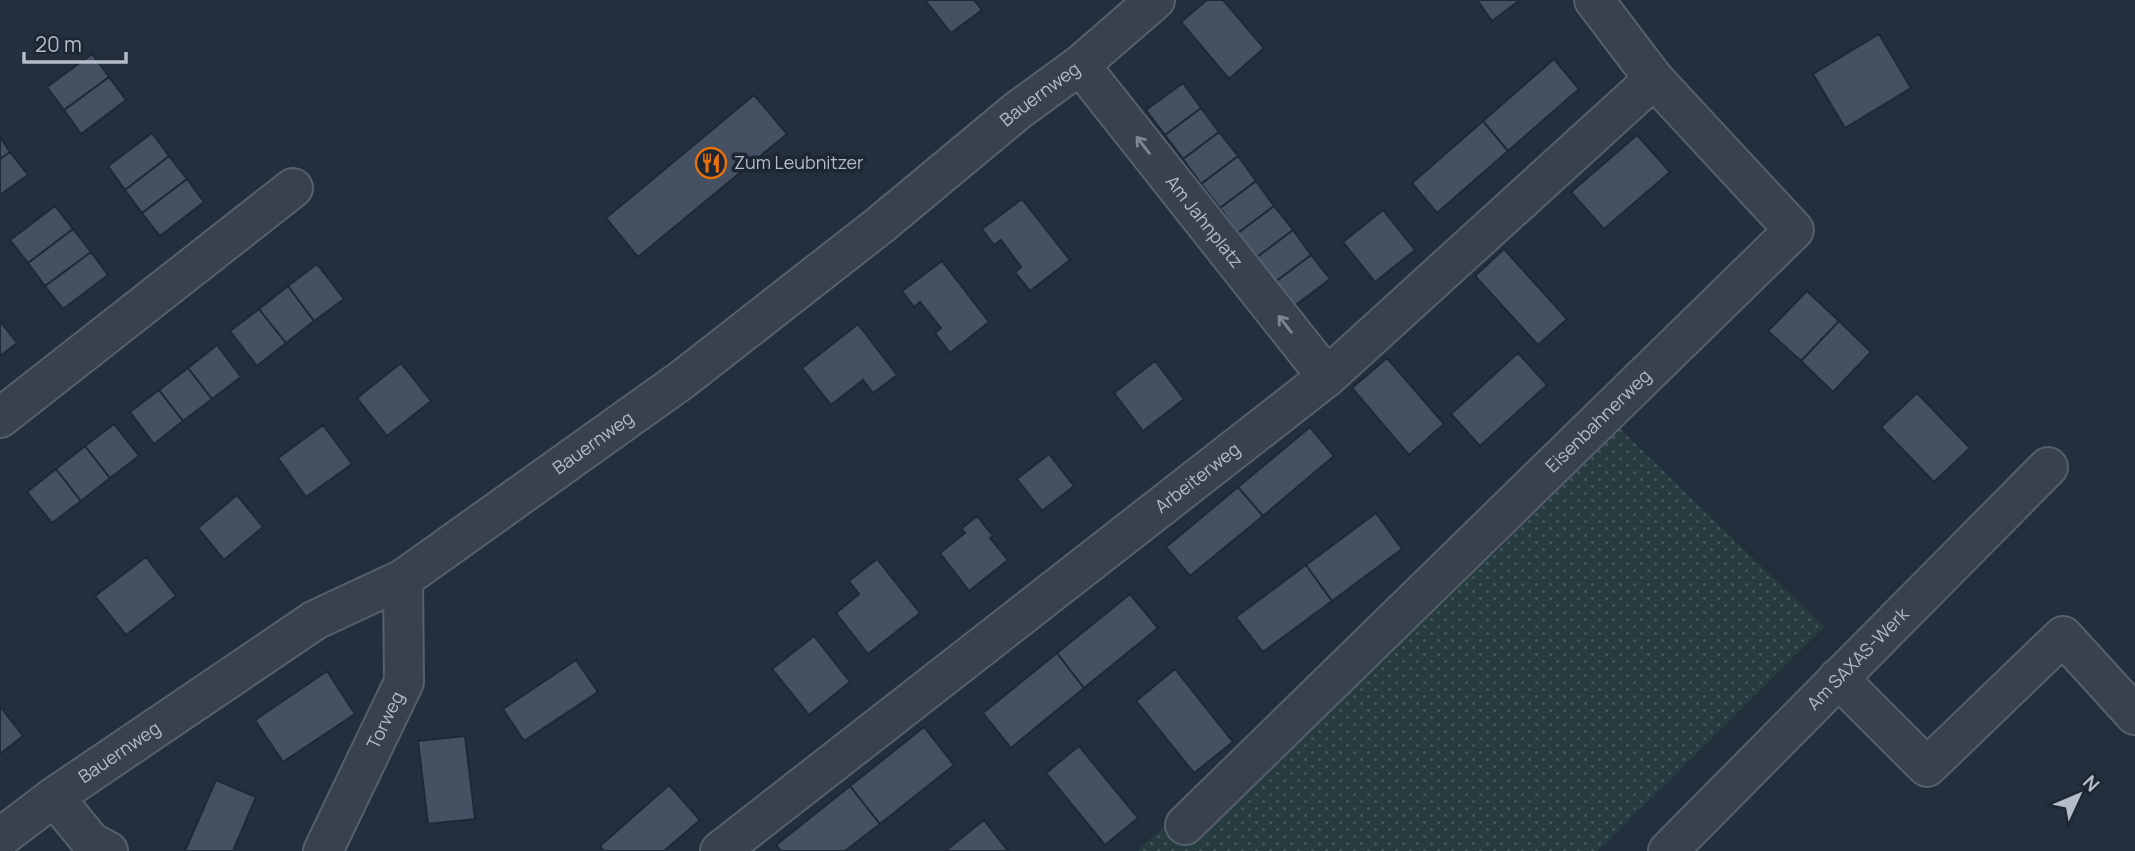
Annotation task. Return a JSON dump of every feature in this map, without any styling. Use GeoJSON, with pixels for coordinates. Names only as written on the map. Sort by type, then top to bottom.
{"type":"FeatureCollection","features":[{"type":"Feature","properties":{"kind":"street","name":"Bauernweg"},"geometry":{"type":"LineString","coordinates":[[0,838],[54,797],[315,620],[403,579],[683,379],[880,225],[1017,111],[1080,65],[1155,0]]}},
{"type":"Feature","properties":{"kind":"street","name":"Eisenbahnerweg"},"geometry":{"type":"LineString","coordinates":[[1185,825],[1794,230],[1654,79],[1594,0]]}},
{"type":"Feature","properties":{"kind":"street","name":"Am Jahnplatz"},"geometry":{"type":"LineString","coordinates":[[1080,65],[1327,377]]}},
{"type":"Feature","properties":{"kind":"street","name":"Arbeiterweg"},"geometry":{"type":"LineString","coordinates":[[720,851],[1327,377],[1654,79]]}},
{"type":"Feature","properties":{"kind":"street"},"geometry":{"type":"LineString","coordinates":[[0,418],[293,188]]}},
{"type":"Feature","properties":{"kind":"street","name":"Am SAXAS-Werk"},"geometry":{"type":"LineString","coordinates":[[1668,851],[2048,467]]}},
{"type":"Feature","properties":{"kind":"street","name":"Torweg"},"geometry":{"type":"LineString","coordinates":[[323,851],[404,682],[403,579]]}},
{"type":"Feature","properties":{"kind":"street"},"geometry":{"type":"LineString","coordinates":[[1838,678],[1927,767],[2063,636],[2135,715]]}},
{"type":"Feature","properties":{"kind":"street"},"geometry":{"type":"LineString","coordinates":[[54,797],[91,842],[108,851]]}},
{"type":"Feature","properties":{"kind":"green space"},"geometry":{"type":"Polygon","coordinates":[[[1610,419],[1824,627],[1598,851],[1137,851],[1610,419]]]}},
{"type":"Feature","properties":{"kind":"building"},"geometry":{"type":"Polygon","coordinates":[[[925,0],[974,0],[982,10],[951,33],[925,0]]]}},
{"type":"Feature","properties":{"kind":"building"},"geometry":{"type":"Polygon","coordinates":[[[1207,0],[1223,0],[1264,48],[1229,79],[1181,22],[1207,0]]]}},
{"type":"Feature","properties":{"kind":"building"},"geometry":{"type":"Polygon","coordinates":[[[1477,0],[1520,0],[1492,21],[1477,0]]]}},
{"type":"Feature","properties":{"kind":"building"},"geometry":{"type":"Polygon","coordinates":[[[1879,34],[1911,88],[1845,128],[1813,74],[1879,34]]]}},
{"type":"Feature","properties":{"kind":"building"},"geometry":{"type":"Polygon","coordinates":[[[92,54],[109,77],[64,110],[47,87],[92,54]]]}},
{"type":"Feature","properties":{"kind":"building"},"geometry":{"type":"Polygon","coordinates":[[[1554,59],[1579,89],[1508,151],[1483,121],[1554,59]]]}},
{"type":"Feature","properties":{"kind":"building"},"geometry":{"type":"Polygon","coordinates":[[[109,77],[126,100],[81,134],[64,110],[109,77]]]}},
{"type":"Feature","properties":{"kind":"building"},"geometry":{"type":"Polygon","coordinates":[[[1183,83],[1201,108],[1165,135],[1146,110],[1183,83]]]}},
{"type":"Feature","properties":{"kind":"building"},"geometry":{"type":"Polygon","coordinates":[[[754,95],[787,134],[638,257],[606,218],[754,95]]]}},
{"type":"Feature","properties":{"kind":"building"},"geometry":{"type":"Polygon","coordinates":[[[1201,108],[1219,132],[1183,159],[1165,135],[1201,108]]]}},
{"type":"Feature","properties":{"kind":"building"},"geometry":{"type":"Polygon","coordinates":[[[1483,121],[1508,151],[1437,213],[1412,183],[1483,121]]]}},
{"type":"Feature","properties":{"kind":"building"},"geometry":{"type":"Polygon","coordinates":[[[1219,132],[1238,156],[1201,184],[1183,159],[1219,132]]]}},
{"type":"Feature","properties":{"kind":"building"},"geometry":{"type":"Polygon","coordinates":[[[152,133],[169,156],[125,190],[108,166],[152,133]]]}},
{"type":"Feature","properties":{"kind":"building"},"geometry":{"type":"Polygon","coordinates":[[[1637,135],[1670,172],[1604,229],[1571,192],[1637,135]]]}},
{"type":"Feature","properties":{"kind":"building"},"geometry":{"type":"Polygon","coordinates":[[[0,137],[10,152],[0,159],[0,137]]]}},
{"type":"Feature","properties":{"kind":"building"},"geometry":{"type":"Polygon","coordinates":[[[10,152],[28,175],[0,195],[0,159],[10,152]]]}},
{"type":"Feature","properties":{"kind":"building"},"geometry":{"type":"Polygon","coordinates":[[[169,156],[187,179],[142,213],[125,190],[169,156]]]}},
{"type":"Feature","properties":{"kind":"building"},"geometry":{"type":"Polygon","coordinates":[[[1238,156],[1256,181],[1220,208],[1201,184],[1238,156]]]}},
{"type":"Feature","properties":{"kind":"building"},"geometry":{"type":"Polygon","coordinates":[[[187,179],[204,202],[160,236],[142,213],[187,179]]]}},
{"type":"Feature","properties":{"kind":"building"},"geometry":{"type":"Polygon","coordinates":[[[1256,181],[1274,206],[1238,233],[1220,208],[1256,181]]]}},
{"type":"Feature","properties":{"kind":"building"},"geometry":{"type":"Polygon","coordinates":[[[1022,199],[1070,260],[1030,291],[1015,272],[1021,267],[1001,240],[994,245],[982,229],[1022,199]]]}},
{"type":"Feature","properties":{"kind":"building"},"geometry":{"type":"Polygon","coordinates":[[[55,206],[73,229],[28,263],[10,240],[55,206]]]}},
{"type":"Feature","properties":{"kind":"building"},"geometry":{"type":"Polygon","coordinates":[[[1274,206],[1293,230],[1257,257],[1238,233],[1274,206]]]}},
{"type":"Feature","properties":{"kind":"building"},"geometry":{"type":"Polygon","coordinates":[[[1383,210],[1415,250],[1375,282],[1343,242],[1383,210]]]}},
{"type":"Feature","properties":{"kind":"building"},"geometry":{"type":"Polygon","coordinates":[[[73,229],[91,252],[45,286],[28,263],[73,229]]]}},
{"type":"Feature","properties":{"kind":"building"},"geometry":{"type":"Polygon","coordinates":[[[1293,230],[1311,255],[1275,282],[1257,257],[1293,230]]]}},
{"type":"Feature","properties":{"kind":"building"},"geometry":{"type":"Polygon","coordinates":[[[1504,249],[1567,319],[1538,345],[1475,276],[1504,249]]]}},
{"type":"Feature","properties":{"kind":"building"},"geometry":{"type":"Polygon","coordinates":[[[91,252],[108,275],[63,309],[45,286],[91,252]]]}},
{"type":"Feature","properties":{"kind":"building"},"geometry":{"type":"Polygon","coordinates":[[[1311,255],[1330,279],[1293,307],[1275,282],[1311,255]]]}},
{"type":"Feature","properties":{"kind":"building"},"geometry":{"type":"Polygon","coordinates":[[[942,261],[989,322],[950,353],[935,333],[941,328],[920,302],[914,307],[902,291],[942,261]]]}},
{"type":"Feature","properties":{"kind":"building"},"geometry":{"type":"Polygon","coordinates":[[[317,264],[344,299],[314,321],[288,286],[317,264]]]}},
{"type":"Feature","properties":{"kind":"building"},"geometry":{"type":"Polygon","coordinates":[[[288,286],[314,321],[286,343],[259,309],[288,286]]]}},
{"type":"Feature","properties":{"kind":"building"},"geometry":{"type":"Polygon","coordinates":[[[1807,291],[1839,321],[1801,361],[1768,331],[1807,291]]]}},
{"type":"Feature","properties":{"kind":"building"},"geometry":{"type":"Polygon","coordinates":[[[259,309],[286,343],[257,366],[230,331],[259,309]]]}},
{"type":"Feature","properties":{"kind":"building"},"geometry":{"type":"Polygon","coordinates":[[[0,321],[17,343],[0,356],[0,321]]]}},
{"type":"Feature","properties":{"kind":"building"},"geometry":{"type":"Polygon","coordinates":[[[1839,321],[1871,352],[1833,392],[1801,361],[1839,321]]]}},
{"type":"Feature","properties":{"kind":"building"},"geometry":{"type":"Polygon","coordinates":[[[858,324],[897,375],[873,393],[863,380],[831,405],[802,368],[858,324]]]}},
{"type":"Feature","properties":{"kind":"building"},"geometry":{"type":"Polygon","coordinates":[[[217,345],[241,377],[212,399],[188,368],[217,345]]]}},
{"type":"Feature","properties":{"kind":"building"},"geometry":{"type":"Polygon","coordinates":[[[1518,353],[1547,385],[1480,446],[1451,414],[1518,353]]]}},
{"type":"Feature","properties":{"kind":"building"},"geometry":{"type":"Polygon","coordinates":[[[1387,358],[1444,424],[1409,455],[1352,388],[1387,358]]]}},
{"type":"Feature","properties":{"kind":"building"},"geometry":{"type":"Polygon","coordinates":[[[1155,361],[1184,399],[1143,431],[1114,393],[1155,361]]]}},
{"type":"Feature","properties":{"kind":"building"},"geometry":{"type":"Polygon","coordinates":[[[401,363],[431,401],[387,436],[357,398],[401,363]]]}},
{"type":"Feature","properties":{"kind":"building"},"geometry":{"type":"Polygon","coordinates":[[[188,368],[212,399],[183,421],[159,390],[188,368]]]}},
{"type":"Feature","properties":{"kind":"building"},"geometry":{"type":"Polygon","coordinates":[[[159,390],[183,421],[154,444],[130,412],[159,390]]]}},
{"type":"Feature","properties":{"kind":"building"},"geometry":{"type":"Polygon","coordinates":[[[1917,393],[1970,448],[1934,482],[1881,427],[1917,393]]]}},
{"type":"Feature","properties":{"kind":"building"},"geometry":{"type":"Polygon","coordinates":[[[114,424],[139,456],[110,478],[85,446],[114,424]]]}},
{"type":"Feature","properties":{"kind":"building"},"geometry":{"type":"Polygon","coordinates":[[[323,425],[352,464],[306,497],[278,458],[323,425]]]}},
{"type":"Feature","properties":{"kind":"building"},"geometry":{"type":"Polygon","coordinates":[[[1310,427],[1334,456],[1263,516],[1238,487],[1310,427]]]}},
{"type":"Feature","properties":{"kind":"building"},"geometry":{"type":"Polygon","coordinates":[[[85,446],[110,478],[81,501],[56,469],[85,446]]]}},
{"type":"Feature","properties":{"kind":"building"},"geometry":{"type":"Polygon","coordinates":[[[1049,454],[1074,486],[1042,511],[1017,479],[1049,454]]]}},
{"type":"Feature","properties":{"kind":"building"},"geometry":{"type":"Polygon","coordinates":[[[56,469],[81,501],[52,523],[27,492],[56,469]]]}},
{"type":"Feature","properties":{"kind":"building"},"geometry":{"type":"Polygon","coordinates":[[[1238,487],[1263,516],[1190,576],[1166,547],[1238,487]]]}},
{"type":"Feature","properties":{"kind":"building"},"geometry":{"type":"Polygon","coordinates":[[[237,495],[263,527],[224,560],[198,528],[237,495]]]}},
{"type":"Feature","properties":{"kind":"building"},"geometry":{"type":"Polygon","coordinates":[[[1376,513],[1402,549],[1332,601],[1306,565],[1376,513]]]}},
{"type":"Feature","properties":{"kind":"building"},"geometry":{"type":"Polygon","coordinates":[[[977,516],[1008,560],[969,591],[940,553],[965,533],[961,529],[977,516]]]}},
{"type":"Feature","properties":{"kind":"building"},"geometry":{"type":"Polygon","coordinates":[[[146,557],[176,596],[126,635],[95,596],[146,557]]]}},
{"type":"Feature","properties":{"kind":"building"},"geometry":{"type":"Polygon","coordinates":[[[877,559],[920,613],[868,654],[836,613],[859,594],[849,581],[877,559]]]}},
{"type":"Feature","properties":{"kind":"building"},"geometry":{"type":"Polygon","coordinates":[[[1306,565],[1332,601],[1263,652],[1236,617],[1306,565]]]}},
{"type":"Feature","properties":{"kind":"building"},"geometry":{"type":"Polygon","coordinates":[[[1130,594],[1158,628],[1084,688],[1057,653],[1130,594]]]}},
{"type":"Feature","properties":{"kind":"building"},"geometry":{"type":"Polygon","coordinates":[[[814,636],[850,682],[809,715],[772,669],[814,636]]]}},
{"type":"Feature","properties":{"kind":"building"},"geometry":{"type":"Polygon","coordinates":[[[1057,653],[1084,688],[1011,748],[983,713],[1057,653]]]}},
{"type":"Feature","properties":{"kind":"building"},"geometry":{"type":"Polygon","coordinates":[[[576,660],[598,692],[524,741],[503,709],[576,660]]]}},
{"type":"Feature","properties":{"kind":"building"},"geometry":{"type":"Polygon","coordinates":[[[1175,669],[1233,742],[1194,773],[1136,701],[1175,669]]]}},
{"type":"Feature","properties":{"kind":"building"},"geometry":{"type":"Polygon","coordinates":[[[327,671],[355,714],[283,762],[255,720],[327,671]]]}},
{"type":"Feature","properties":{"kind":"building"},"geometry":{"type":"Polygon","coordinates":[[[0,706],[23,736],[0,754],[0,706]]]}},
{"type":"Feature","properties":{"kind":"building"},"geometry":{"type":"Polygon","coordinates":[[[924,727],[954,765],[880,824],[850,786],[924,727]]]}},
{"type":"Feature","properties":{"kind":"building"},"geometry":{"type":"Polygon","coordinates":[[[465,736],[475,819],[428,824],[418,741],[465,736]]]}},
{"type":"Feature","properties":{"kind":"building"},"geometry":{"type":"Polygon","coordinates":[[[1079,746],[1138,818],[1105,845],[1046,773],[1079,746]]]}},
{"type":"Feature","properties":{"kind":"building"},"geometry":{"type":"Polygon","coordinates":[[[216,780],[256,797],[233,851],[185,851],[216,780]]]}},
{"type":"Feature","properties":{"kind":"building"},"geometry":{"type":"Polygon","coordinates":[[[669,785],[700,820],[664,851],[604,851],[600,846],[669,785]]]}},
{"type":"Feature","properties":{"kind":"building"},"geometry":{"type":"Polygon","coordinates":[[[850,786],[880,824],[845,851],[781,851],[776,845],[850,786]]]}},
{"type":"Feature","properties":{"kind":"building"},"geometry":{"type":"Polygon","coordinates":[[[984,820],[1008,851],[945,851],[984,820]]]}},
{"type":"Feature","properties":{"kind":"place","name":"Zum Leubnitzer"},"geometry":{"type":"Point","coordinates":[711,163]}}]}
